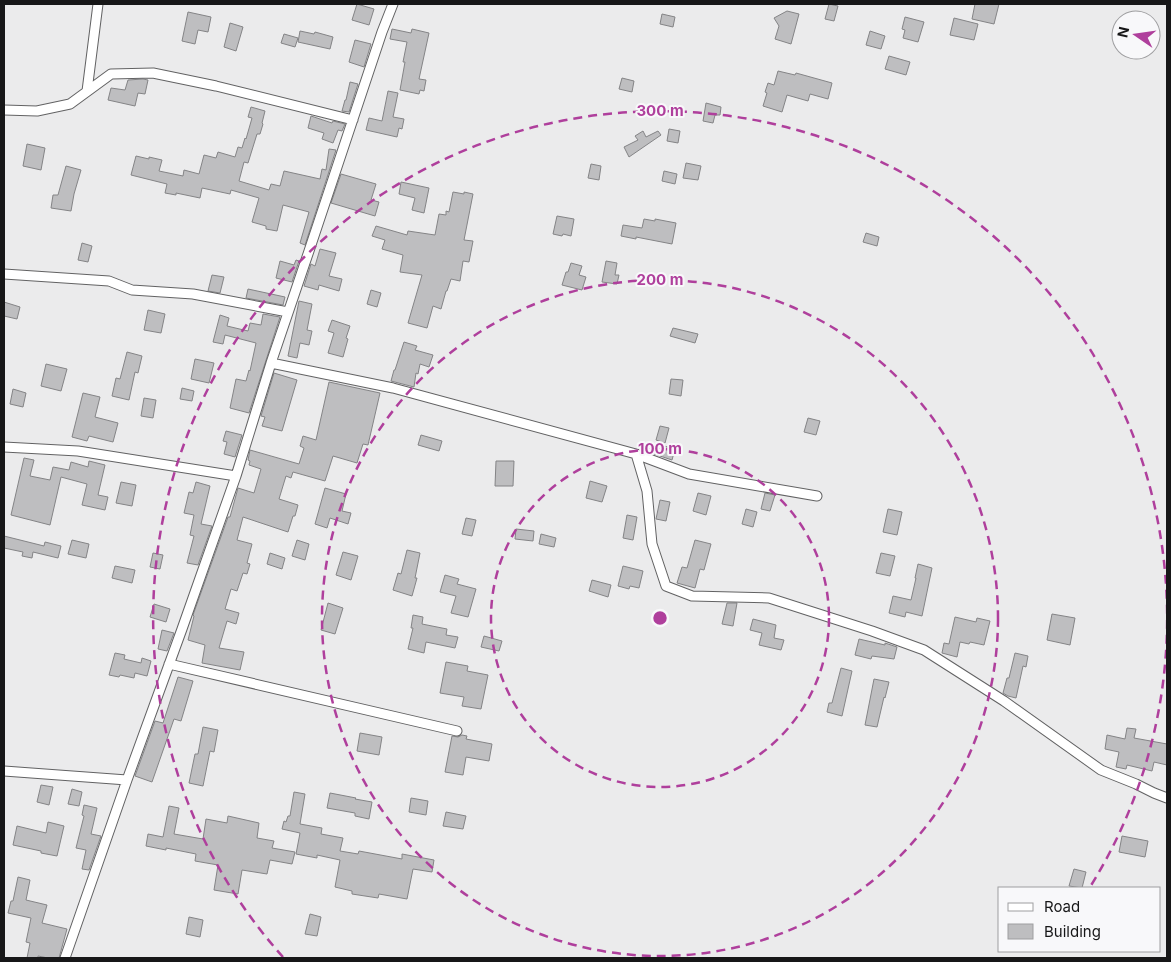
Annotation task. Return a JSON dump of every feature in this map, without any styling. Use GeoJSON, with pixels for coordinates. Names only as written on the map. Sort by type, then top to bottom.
{"type":"FeatureCollection","features":[{"type":"Feature","properties":{"kind":"street"},"geometry":{"type":"LineString","coordinates":[[87,92],[98,4]]}},
{"type":"Feature","properties":{"kind":"street"},"geometry":{"type":"LineString","coordinates":[[65,958],[236,476],[271,363],[393,4]]}},
{"type":"Feature","properties":{"kind":"street"},"geometry":{"type":"LineString","coordinates":[[4,110],[38,111],[70,104],[111,74],[153,73],[216,86],[353,120]]}},
{"type":"Feature","properties":{"kind":"street"},"geometry":{"type":"LineString","coordinates":[[4,274],[109,281],[132,290],[193,294],[288,312]]}},
{"type":"Feature","properties":{"kind":"street"},"geometry":{"type":"LineString","coordinates":[[271,363],[393,388],[636,454],[689,474],[817,496]]}},
{"type":"Feature","properties":{"kind":"street"},"geometry":{"type":"LineString","coordinates":[[4,447],[78,451],[236,476]]}},
{"type":"Feature","properties":{"kind":"street"},"geometry":{"type":"LineString","coordinates":[[636,454],[647,491],[652,544],[666,586],[692,596],[768,598],[872,630],[924,650],[1004,701],[1102,770],[1167,798]]}},
{"type":"Feature","properties":{"kind":"street"},"geometry":{"type":"LineString","coordinates":[[169,664],[457,731]]}},
{"type":"Feature","properties":{"kind":"street"},"geometry":{"type":"LineString","coordinates":[[4,771],[127,780]]}},
{"type":"Feature","properties":{"kind":"building"},"geometry":{"type":"Polygon","coordinates":[[[357,4],[374,9],[369,25],[352,20],[357,4]]]}},
{"type":"Feature","properties":{"kind":"building"},"geometry":{"type":"Polygon","coordinates":[[[829,4],[838,6],[834,21],[825,19],[829,4]]]}},
{"type":"Feature","properties":{"kind":"building"},"geometry":{"type":"Polygon","coordinates":[[[975,4],[999,4],[994,24],[972,19],[975,4]]]}},
{"type":"Feature","properties":{"kind":"building"},"geometry":{"type":"Polygon","coordinates":[[[787,11],[799,14],[791,44],[775,39],[779,26],[774,18],[787,11]]]}},
{"type":"Feature","properties":{"kind":"building"},"geometry":{"type":"Polygon","coordinates":[[[188,12],[211,17],[208,32],[198,30],[195,44],[182,41],[188,12]]]}},
{"type":"Feature","properties":{"kind":"building"},"geometry":{"type":"Polygon","coordinates":[[[662,14],[675,17],[673,27],[660,24],[662,14]]]}},
{"type":"Feature","properties":{"kind":"building"},"geometry":{"type":"Polygon","coordinates":[[[905,17],[924,22],[918,42],[903,38],[905,30],[902,29],[905,17]]]}},
{"type":"Feature","properties":{"kind":"building"},"geometry":{"type":"Polygon","coordinates":[[[954,18],[978,24],[974,40],[950,35],[954,18]]]}},
{"type":"Feature","properties":{"kind":"building"},"geometry":{"type":"Polygon","coordinates":[[[230,23],[243,27],[236,51],[224,47],[230,23]]]}},
{"type":"Feature","properties":{"kind":"building"},"geometry":{"type":"Polygon","coordinates":[[[392,29],[411,33],[412,29],[429,33],[419,79],[426,80],[424,91],[420,90],[419,94],[400,90],[407,42],[390,39],[392,29]]]}},
{"type":"Feature","properties":{"kind":"building"},"geometry":{"type":"Polygon","coordinates":[[[300,31],[314,34],[315,32],[333,37],[330,49],[298,42],[300,31]]]}},
{"type":"Feature","properties":{"kind":"building"},"geometry":{"type":"Polygon","coordinates":[[[870,31],[885,36],[881,49],[866,45],[870,31]]]}},
{"type":"Feature","properties":{"kind":"building"},"geometry":{"type":"Polygon","coordinates":[[[284,34],[298,38],[295,47],[281,43],[284,34]]]}},
{"type":"Feature","properties":{"kind":"building"},"geometry":{"type":"Polygon","coordinates":[[[355,40],[371,44],[364,67],[349,62],[355,40]]]}},
{"type":"Feature","properties":{"kind":"building"},"geometry":{"type":"Polygon","coordinates":[[[889,56],[910,62],[906,75],[885,69],[889,56]]]}},
{"type":"Feature","properties":{"kind":"building"},"geometry":{"type":"Polygon","coordinates":[[[778,71],[795,75],[796,73],[832,83],[828,99],[810,94],[808,101],[787,95],[782,112],[763,106],[768,83],[774,85],[778,71]]]}},
{"type":"Feature","properties":{"kind":"building"},"geometry":{"type":"Polygon","coordinates":[[[622,78],[634,81],[632,92],[619,89],[622,78]]]}},
{"type":"Feature","properties":{"kind":"building"},"geometry":{"type":"Polygon","coordinates":[[[128,80],[148,80],[145,94],[138,93],[135,106],[108,100],[111,88],[125,90],[128,80]]]}},
{"type":"Feature","properties":{"kind":"building"},"geometry":{"type":"Polygon","coordinates":[[[350,82],[358,84],[349,112],[342,111],[346,100],[350,82]]]}},
{"type":"Feature","properties":{"kind":"building"},"geometry":{"type":"Polygon","coordinates":[[[388,91],[398,93],[393,117],[404,119],[402,129],[399,128],[397,137],[366,130],[369,118],[382,121],[388,91]]]}},
{"type":"Feature","properties":{"kind":"building"},"geometry":{"type":"Polygon","coordinates":[[[706,103],[721,107],[720,115],[715,115],[713,123],[703,121],[706,103]]]}},
{"type":"Feature","properties":{"kind":"building"},"geometry":{"type":"Polygon","coordinates":[[[251,107],[265,111],[263,124],[260,134],[257,134],[248,163],[244,162],[239,181],[269,190],[271,184],[280,186],[284,171],[320,179],[322,169],[326,170],[329,149],[336,150],[305,245],[300,243],[309,212],[283,205],[277,231],[266,229],[266,226],[252,222],[259,198],[231,190],[230,194],[202,188],[200,198],[176,193],[176,195],[165,193],[167,184],[131,175],[136,156],[162,160],[159,171],[183,176],[184,170],[199,174],[204,155],[216,158],[218,152],[235,157],[238,147],[242,148],[246,139],[252,118],[248,117],[251,107]]]}},
{"type":"Feature","properties":{"kind":"building"},"geometry":{"type":"Polygon","coordinates":[[[311,116],[332,123],[333,121],[345,124],[342,131],[338,130],[333,143],[322,139],[324,133],[308,128],[311,116]]]}},
{"type":"Feature","properties":{"kind":"building"},"geometry":{"type":"Polygon","coordinates":[[[669,129],[680,131],[678,143],[667,141],[669,129]]]}},
{"type":"Feature","properties":{"kind":"building"},"geometry":{"type":"Polygon","coordinates":[[[643,131],[646,137],[658,131],[661,135],[629,157],[624,147],[638,140],[635,136],[643,131]]]}},
{"type":"Feature","properties":{"kind":"building"},"geometry":{"type":"Polygon","coordinates":[[[27,144],[45,148],[41,170],[23,166],[27,144]]]}},
{"type":"Feature","properties":{"kind":"building"},"geometry":{"type":"Polygon","coordinates":[[[686,163],[701,166],[698,180],[683,178],[686,163]]]}},
{"type":"Feature","properties":{"kind":"building"},"geometry":{"type":"Polygon","coordinates":[[[591,164],[601,166],[599,180],[588,178],[591,164]]]}},
{"type":"Feature","properties":{"kind":"building"},"geometry":{"type":"Polygon","coordinates":[[[66,166],[81,170],[71,211],[51,208],[53,195],[58,195],[66,166]]]}},
{"type":"Feature","properties":{"kind":"building"},"geometry":{"type":"Polygon","coordinates":[[[664,171],[677,174],[675,184],[662,181],[664,171]]]}},
{"type":"Feature","properties":{"kind":"building"},"geometry":{"type":"Polygon","coordinates":[[[341,174],[376,184],[371,200],[379,202],[375,216],[331,203],[341,174]]]}},
{"type":"Feature","properties":{"kind":"building"},"geometry":{"type":"Polygon","coordinates":[[[401,182],[429,188],[424,213],[412,210],[415,198],[399,194],[401,182]]]}},
{"type":"Feature","properties":{"kind":"building"},"geometry":{"type":"Polygon","coordinates":[[[453,192],[473,194],[464,240],[473,241],[469,262],[463,261],[460,281],[451,279],[441,309],[433,306],[427,328],[408,323],[422,275],[400,272],[403,255],[382,249],[385,240],[372,236],[376,226],[407,235],[408,231],[435,235],[439,214],[446,215],[446,211],[449,212],[453,192]]]}},
{"type":"Feature","properties":{"kind":"building"},"geometry":{"type":"Polygon","coordinates":[[[557,216],[574,219],[571,236],[553,234],[557,216]]]}},
{"type":"Feature","properties":{"kind":"building"},"geometry":{"type":"Polygon","coordinates":[[[644,219],[676,223],[672,244],[621,236],[623,225],[642,228],[644,219]]]}},
{"type":"Feature","properties":{"kind":"building"},"geometry":{"type":"Polygon","coordinates":[[[866,233],[879,237],[877,246],[863,242],[866,233]]]}},
{"type":"Feature","properties":{"kind":"building"},"geometry":{"type":"Polygon","coordinates":[[[82,243],[92,246],[88,262],[78,260],[82,243]]]}},
{"type":"Feature","properties":{"kind":"building"},"geometry":{"type":"Polygon","coordinates":[[[320,249],[336,253],[329,276],[342,279],[339,291],[319,285],[318,290],[304,286],[311,264],[315,266],[320,249]]]}},
{"type":"Feature","properties":{"kind":"building"},"geometry":{"type":"Polygon","coordinates":[[[296,260],[299,261],[292,282],[276,278],[280,261],[294,265],[296,260]]]}},
{"type":"Feature","properties":{"kind":"building"},"geometry":{"type":"Polygon","coordinates":[[[606,261],[617,263],[615,275],[619,275],[617,284],[602,282],[606,261]]]}},
{"type":"Feature","properties":{"kind":"building"},"geometry":{"type":"Polygon","coordinates":[[[571,263],[582,266],[579,275],[586,277],[582,290],[562,285],[571,263]]]}},
{"type":"Feature","properties":{"kind":"building"},"geometry":{"type":"Polygon","coordinates":[[[212,275],[224,277],[220,293],[208,291],[212,275]]]}},
{"type":"Feature","properties":{"kind":"building"},"geometry":{"type":"Polygon","coordinates":[[[248,289],[285,297],[283,305],[246,298],[248,289]]]}},
{"type":"Feature","properties":{"kind":"building"},"geometry":{"type":"Polygon","coordinates":[[[371,290],[381,293],[377,307],[367,304],[371,290]]]}},
{"type":"Feature","properties":{"kind":"building"},"geometry":{"type":"Polygon","coordinates":[[[299,301],[312,304],[307,330],[312,331],[309,345],[300,343],[297,358],[288,356],[299,301]]]}},
{"type":"Feature","properties":{"kind":"building"},"geometry":{"type":"Polygon","coordinates":[[[4,302],[20,307],[17,319],[4,316],[4,302]]]}},
{"type":"Feature","properties":{"kind":"building"},"geometry":{"type":"Polygon","coordinates":[[[148,310],[165,314],[161,333],[144,330],[148,310]]]}},
{"type":"Feature","properties":{"kind":"building"},"geometry":{"type":"Polygon","coordinates":[[[263,314],[280,317],[249,413],[230,408],[236,379],[246,381],[256,343],[225,335],[223,344],[213,342],[220,315],[229,318],[227,326],[248,331],[250,323],[261,325],[263,314]]]}},
{"type":"Feature","properties":{"kind":"building"},"geometry":{"type":"Polygon","coordinates":[[[332,320],[350,326],[343,357],[328,353],[334,333],[328,331],[332,320]]]}},
{"type":"Feature","properties":{"kind":"building"},"geometry":{"type":"Polygon","coordinates":[[[673,328],[698,334],[695,343],[670,336],[673,328]]]}},
{"type":"Feature","properties":{"kind":"building"},"geometry":{"type":"Polygon","coordinates":[[[404,342],[417,346],[415,350],[433,355],[429,367],[420,364],[418,374],[416,373],[414,387],[391,381],[404,342]]]}},
{"type":"Feature","properties":{"kind":"building"},"geometry":{"type":"Polygon","coordinates":[[[127,352],[142,356],[138,373],[135,372],[129,400],[112,396],[116,378],[120,379],[127,352]]]}},
{"type":"Feature","properties":{"kind":"building"},"geometry":{"type":"Polygon","coordinates":[[[195,359],[214,363],[209,383],[191,379],[195,359]]]}},
{"type":"Feature","properties":{"kind":"building"},"geometry":{"type":"Polygon","coordinates":[[[46,364],[67,369],[61,391],[41,386],[46,364]]]}},
{"type":"Feature","properties":{"kind":"building"},"geometry":{"type":"Polygon","coordinates":[[[274,373],[297,380],[282,431],[262,426],[265,417],[261,416],[274,373]]]}},
{"type":"Feature","properties":{"kind":"building"},"geometry":{"type":"Polygon","coordinates":[[[671,379],[683,380],[681,396],[669,394],[671,379]]]}},
{"type":"Feature","properties":{"kind":"building"},"geometry":{"type":"Polygon","coordinates":[[[329,382],[380,393],[368,445],[363,444],[357,463],[333,456],[325,481],[293,472],[291,478],[286,476],[279,499],[298,505],[288,532],[243,517],[237,540],[252,544],[247,563],[250,564],[247,574],[243,573],[237,591],[231,589],[225,609],[239,613],[236,624],[227,621],[219,648],[244,652],[240,670],[202,663],[205,645],[188,640],[193,615],[228,517],[230,517],[238,488],[254,493],[261,469],[249,465],[250,450],[299,464],[304,448],[300,446],[303,436],[316,440],[329,382]]]}},
{"type":"Feature","properties":{"kind":"building"},"geometry":{"type":"Polygon","coordinates":[[[182,388],[194,391],[192,401],[180,399],[182,388]]]}},
{"type":"Feature","properties":{"kind":"building"},"geometry":{"type":"Polygon","coordinates":[[[13,389],[26,393],[23,407],[10,404],[13,389]]]}},
{"type":"Feature","properties":{"kind":"building"},"geometry":{"type":"Polygon","coordinates":[[[83,393],[100,397],[95,417],[118,423],[113,442],[89,436],[87,441],[72,437],[83,393]]]}},
{"type":"Feature","properties":{"kind":"building"},"geometry":{"type":"Polygon","coordinates":[[[144,398],[156,400],[153,418],[141,416],[144,398]]]}},
{"type":"Feature","properties":{"kind":"building"},"geometry":{"type":"Polygon","coordinates":[[[808,418],[820,421],[816,435],[804,432],[808,418]]]}},
{"type":"Feature","properties":{"kind":"building"},"geometry":{"type":"Polygon","coordinates":[[[660,426],[669,428],[665,443],[656,440],[660,426]]]}},
{"type":"Feature","properties":{"kind":"building"},"geometry":{"type":"Polygon","coordinates":[[[226,431],[242,435],[235,457],[224,454],[227,442],[223,441],[226,431]]]}},
{"type":"Feature","properties":{"kind":"building"},"geometry":{"type":"Polygon","coordinates":[[[421,435],[442,441],[439,451],[418,445],[421,435]]]}},
{"type":"Feature","properties":{"kind":"building"},"geometry":{"type":"Polygon","coordinates":[[[657,444],[675,449],[672,460],[654,454],[657,444]]]}},
{"type":"Feature","properties":{"kind":"building"},"geometry":{"type":"Polygon","coordinates":[[[24,458],[34,460],[30,476],[50,480],[53,467],[69,470],[71,462],[88,467],[89,461],[105,465],[98,495],[108,497],[105,510],[82,505],[87,484],[61,477],[50,525],[11,515],[24,458]]]}},
{"type":"Feature","properties":{"kind":"building"},"geometry":{"type":"Polygon","coordinates":[[[496,461],[514,461],[513,486],[495,486],[496,461]]]}},
{"type":"Feature","properties":{"kind":"building"},"geometry":{"type":"Polygon","coordinates":[[[590,481],[607,486],[602,502],[586,498],[590,481]]]}},
{"type":"Feature","properties":{"kind":"building"},"geometry":{"type":"Polygon","coordinates":[[[121,482],[136,485],[132,506],[116,503],[121,482]]]}},
{"type":"Feature","properties":{"kind":"building"},"geometry":{"type":"Polygon","coordinates":[[[196,482],[210,486],[201,524],[212,526],[198,565],[187,563],[194,536],[190,535],[194,515],[184,513],[189,492],[193,493],[196,482]]]}},
{"type":"Feature","properties":{"kind":"building"},"geometry":{"type":"Polygon","coordinates":[[[325,488],[346,494],[342,511],[351,513],[348,524],[330,518],[327,528],[315,524],[325,488]]]}},
{"type":"Feature","properties":{"kind":"building"},"geometry":{"type":"Polygon","coordinates":[[[698,493],[711,496],[706,515],[693,511],[698,493]]]}},
{"type":"Feature","properties":{"kind":"building"},"geometry":{"type":"Polygon","coordinates":[[[765,493],[775,495],[770,511],[761,509],[765,493]]]}},
{"type":"Feature","properties":{"kind":"building"},"geometry":{"type":"Polygon","coordinates":[[[660,500],[670,502],[666,521],[656,519],[660,500]]]}},
{"type":"Feature","properties":{"kind":"building"},"geometry":{"type":"Polygon","coordinates":[[[746,509],[757,512],[753,527],[742,524],[746,509]]]}},
{"type":"Feature","properties":{"kind":"building"},"geometry":{"type":"Polygon","coordinates":[[[888,509],[902,512],[897,535],[883,532],[888,509]]]}},
{"type":"Feature","properties":{"kind":"building"},"geometry":{"type":"Polygon","coordinates":[[[627,515],[637,517],[633,540],[623,538],[627,515]]]}},
{"type":"Feature","properties":{"kind":"building"},"geometry":{"type":"Polygon","coordinates":[[[466,518],[476,520],[472,536],[462,534],[466,518]]]}},
{"type":"Feature","properties":{"kind":"building"},"geometry":{"type":"Polygon","coordinates":[[[516,529],[534,531],[533,541],[515,539],[516,529]]]}},
{"type":"Feature","properties":{"kind":"building"},"geometry":{"type":"Polygon","coordinates":[[[541,534],[556,538],[554,547],[539,544],[541,534]]]}},
{"type":"Feature","properties":{"kind":"building"},"geometry":{"type":"Polygon","coordinates":[[[4,536],[44,546],[45,542],[61,546],[58,558],[33,552],[32,558],[22,556],[23,552],[4,548],[4,536]]]}},
{"type":"Feature","properties":{"kind":"building"},"geometry":{"type":"Polygon","coordinates":[[[72,540],[89,544],[86,558],[68,554],[72,540]]]}},
{"type":"Feature","properties":{"kind":"building"},"geometry":{"type":"Polygon","coordinates":[[[297,540],[309,544],[305,560],[292,556],[297,540]]]}},
{"type":"Feature","properties":{"kind":"building"},"geometry":{"type":"Polygon","coordinates":[[[695,540],[711,544],[704,570],[700,569],[695,588],[677,583],[682,567],[687,568],[695,540]]]}},
{"type":"Feature","properties":{"kind":"building"},"geometry":{"type":"Polygon","coordinates":[[[407,550],[420,553],[415,578],[417,578],[412,596],[393,590],[398,573],[401,574],[407,550]]]}},
{"type":"Feature","properties":{"kind":"building"},"geometry":{"type":"Polygon","coordinates":[[[343,552],[358,556],[351,580],[336,575],[343,552]]]}},
{"type":"Feature","properties":{"kind":"building"},"geometry":{"type":"Polygon","coordinates":[[[153,553],[163,555],[160,569],[150,567],[153,553]]]}},
{"type":"Feature","properties":{"kind":"building"},"geometry":{"type":"Polygon","coordinates":[[[270,553],[285,558],[282,569],[267,564],[270,553]]]}},
{"type":"Feature","properties":{"kind":"building"},"geometry":{"type":"Polygon","coordinates":[[[881,553],[895,556],[890,576],[876,573],[881,553]]]}},
{"type":"Feature","properties":{"kind":"building"},"geometry":{"type":"Polygon","coordinates":[[[918,564],[932,568],[922,616],[906,612],[905,617],[889,613],[893,596],[911,600],[918,564]]]}},
{"type":"Feature","properties":{"kind":"building"},"geometry":{"type":"Polygon","coordinates":[[[115,566],[135,570],[132,583],[112,578],[115,566]]]}},
{"type":"Feature","properties":{"kind":"building"},"geometry":{"type":"Polygon","coordinates":[[[623,566],[643,571],[639,588],[630,586],[629,589],[618,586],[623,566]]]}},
{"type":"Feature","properties":{"kind":"building"},"geometry":{"type":"Polygon","coordinates":[[[445,575],[459,579],[457,584],[476,589],[468,617],[451,613],[456,596],[440,592],[445,575]]]}},
{"type":"Feature","properties":{"kind":"building"},"geometry":{"type":"Polygon","coordinates":[[[592,580],[611,585],[608,597],[589,591],[592,580]]]}},
{"type":"Feature","properties":{"kind":"building"},"geometry":{"type":"Polygon","coordinates":[[[328,603],[343,608],[335,634],[321,630],[328,603]]]}},
{"type":"Feature","properties":{"kind":"building"},"geometry":{"type":"Polygon","coordinates":[[[727,603],[737,603],[733,626],[722,624],[727,603]]]}},
{"type":"Feature","properties":{"kind":"building"},"geometry":{"type":"Polygon","coordinates":[[[154,604],[170,609],[166,622],[150,617],[154,604]]]}},
{"type":"Feature","properties":{"kind":"building"},"geometry":{"type":"Polygon","coordinates":[[[1052,614],[1075,618],[1070,645],[1047,640],[1052,614]]]}},
{"type":"Feature","properties":{"kind":"building"},"geometry":{"type":"Polygon","coordinates":[[[413,615],[423,617],[422,624],[447,629],[446,635],[458,637],[455,648],[426,642],[424,653],[408,649],[413,628],[411,628],[413,615]]]}},
{"type":"Feature","properties":{"kind":"building"},"geometry":{"type":"Polygon","coordinates":[[[955,617],[976,622],[977,618],[990,621],[984,645],[960,642],[957,657],[942,653],[944,643],[949,644],[955,617]]]}},
{"type":"Feature","properties":{"kind":"building"},"geometry":{"type":"Polygon","coordinates":[[[753,619],[776,625],[774,638],[784,640],[781,650],[759,645],[762,633],[750,630],[753,619]]]}},
{"type":"Feature","properties":{"kind":"building"},"geometry":{"type":"Polygon","coordinates":[[[162,630],[174,633],[167,651],[158,649],[162,630]]]}},
{"type":"Feature","properties":{"kind":"building"},"geometry":{"type":"Polygon","coordinates":[[[484,636],[502,641],[499,651],[481,647],[484,636]]]}},
{"type":"Feature","properties":{"kind":"building"},"geometry":{"type":"Polygon","coordinates":[[[859,639],[897,647],[894,659],[872,656],[871,659],[855,655],[859,639]]]}},
{"type":"Feature","properties":{"kind":"building"},"geometry":{"type":"Polygon","coordinates":[[[115,653],[125,655],[124,659],[141,663],[142,658],[151,661],[147,676],[135,673],[134,678],[109,675],[115,653]]]}},
{"type":"Feature","properties":{"kind":"building"},"geometry":{"type":"Polygon","coordinates":[[[1015,653],[1028,656],[1026,667],[1023,666],[1016,698],[1003,693],[1015,653]]]}},
{"type":"Feature","properties":{"kind":"building"},"geometry":{"type":"Polygon","coordinates":[[[446,662],[468,666],[467,671],[488,675],[481,709],[462,706],[464,697],[440,693],[446,662]]]}},
{"type":"Feature","properties":{"kind":"building"},"geometry":{"type":"Polygon","coordinates":[[[841,668],[852,671],[842,716],[827,712],[829,703],[832,703],[841,668]]]}},
{"type":"Feature","properties":{"kind":"building"},"geometry":{"type":"Polygon","coordinates":[[[178,677],[193,681],[181,721],[174,719],[152,782],[135,776],[155,721],[163,723],[178,677]]]}},
{"type":"Feature","properties":{"kind":"building"},"geometry":{"type":"Polygon","coordinates":[[[874,679],[889,682],[877,727],[865,725],[874,679]]]}},
{"type":"Feature","properties":{"kind":"building"},"geometry":{"type":"Polygon","coordinates":[[[203,727],[218,730],[214,752],[210,751],[203,786],[189,783],[195,754],[198,754],[203,727]]]}},
{"type":"Feature","properties":{"kind":"building"},"geometry":{"type":"Polygon","coordinates":[[[1127,728],[1136,729],[1134,738],[1167,744],[1167,765],[1154,762],[1152,771],[1127,765],[1126,769],[1116,767],[1119,752],[1105,749],[1107,735],[1125,739],[1127,728]]]}},
{"type":"Feature","properties":{"kind":"building"},"geometry":{"type":"Polygon","coordinates":[[[360,733],[382,737],[379,755],[357,751],[360,733]]]}},
{"type":"Feature","properties":{"kind":"building"},"geometry":{"type":"Polygon","coordinates":[[[462,735],[467,736],[466,739],[492,744],[489,761],[466,757],[463,775],[445,772],[452,736],[458,737],[462,735]]]}},
{"type":"Feature","properties":{"kind":"building"},"geometry":{"type":"Polygon","coordinates":[[[41,785],[53,787],[49,805],[37,802],[41,785]]]}},
{"type":"Feature","properties":{"kind":"building"},"geometry":{"type":"Polygon","coordinates":[[[72,789],[82,792],[79,806],[68,804],[72,789]]]}},
{"type":"Feature","properties":{"kind":"building"},"geometry":{"type":"Polygon","coordinates":[[[294,792],[305,794],[300,824],[322,828],[321,834],[343,838],[340,851],[358,854],[359,851],[402,859],[402,854],[434,860],[432,872],[413,869],[407,899],[379,894],[378,898],[352,894],[352,891],[335,887],[340,860],[317,855],[317,858],[296,854],[300,833],[282,829],[284,821],[286,822],[288,816],[290,816],[294,792]]]}},
{"type":"Feature","properties":{"kind":"building"},"geometry":{"type":"Polygon","coordinates":[[[330,793],[372,802],[369,819],[355,816],[355,813],[327,808],[330,793]]]}},
{"type":"Feature","properties":{"kind":"building"},"geometry":{"type":"Polygon","coordinates":[[[411,798],[428,801],[426,815],[409,812],[411,798]]]}},
{"type":"Feature","properties":{"kind":"building"},"geometry":{"type":"Polygon","coordinates":[[[84,805],[97,808],[91,834],[101,836],[89,870],[82,869],[86,850],[76,848],[84,816],[82,815],[84,805]]]}},
{"type":"Feature","properties":{"kind":"building"},"geometry":{"type":"Polygon","coordinates":[[[169,806],[179,808],[174,834],[203,839],[206,819],[227,823],[228,816],[259,823],[257,838],[274,841],[272,848],[295,852],[292,864],[270,860],[267,874],[242,870],[238,894],[214,890],[218,865],[195,861],[196,854],[146,846],[148,834],[163,837],[169,806]]]}},
{"type":"Feature","properties":{"kind":"building"},"geometry":{"type":"Polygon","coordinates":[[[446,812],[466,816],[463,829],[443,826],[446,812]]]}},
{"type":"Feature","properties":{"kind":"building"},"geometry":{"type":"Polygon","coordinates":[[[48,822],[64,826],[57,856],[13,845],[17,826],[46,833],[48,822]]]}},
{"type":"Feature","properties":{"kind":"building"},"geometry":{"type":"Polygon","coordinates":[[[1122,836],[1148,841],[1145,857],[1119,852],[1122,836]]]}},
{"type":"Feature","properties":{"kind":"building"},"geometry":{"type":"Polygon","coordinates":[[[1074,869],[1086,872],[1082,887],[1069,886],[1074,869]]]}},
{"type":"Feature","properties":{"kind":"building"},"geometry":{"type":"Polygon","coordinates":[[[18,877],[30,880],[26,900],[47,905],[42,923],[67,929],[59,958],[38,956],[38,958],[27,958],[30,943],[26,942],[31,918],[8,913],[11,901],[13,901],[18,877]]]}},
{"type":"Feature","properties":{"kind":"building"},"geometry":{"type":"Polygon","coordinates":[[[310,914],[321,917],[317,936],[305,934],[310,914]]]}},
{"type":"Feature","properties":{"kind":"building"},"geometry":{"type":"Polygon","coordinates":[[[189,917],[203,920],[200,937],[186,934],[189,917]]]}}]}
